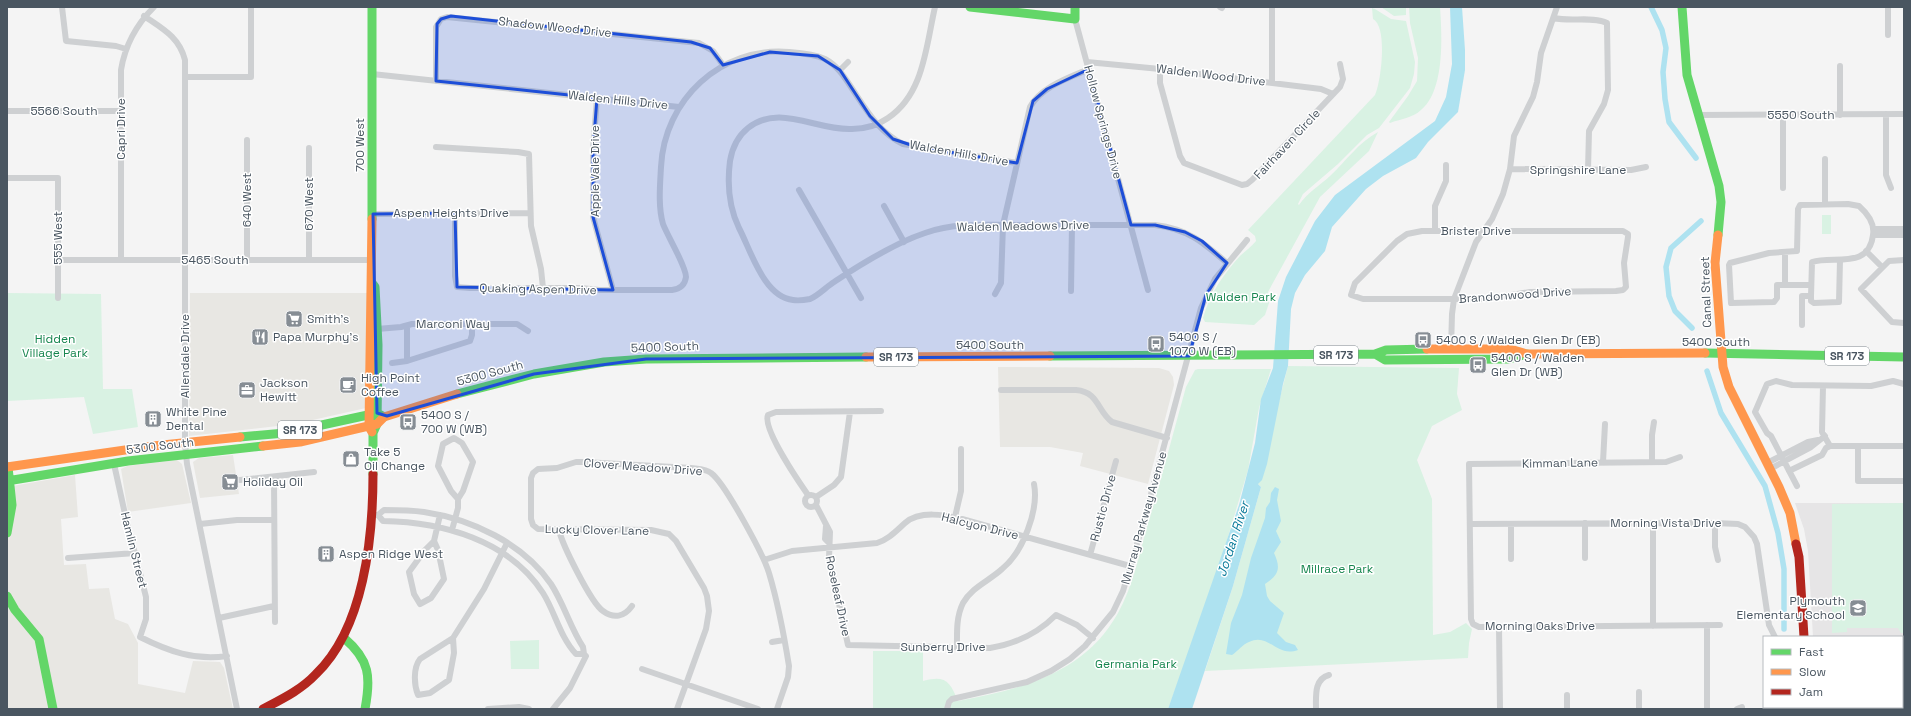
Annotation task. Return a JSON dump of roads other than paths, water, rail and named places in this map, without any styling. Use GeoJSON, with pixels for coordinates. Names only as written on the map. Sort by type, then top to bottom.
{"type":"FeatureCollection","features":[{"type":"Feature","properties":{"kind":"main road","name":"700 West"},"geometry":{"type":"LineString","coordinates":[[372,7],[372,283],[370,286],[369,307],[377,415]]}},
{"type":"Feature","properties":{"kind":"main road"},"geometry":{"type":"LineString","coordinates":[[970,7],[1075,19],[1075,7]]}},
{"type":"Feature","properties":{"kind":"main road","name":"Canal Street"},"geometry":{"type":"LineString","coordinates":[[1682,7],[1687,75],[1720,186],[1721,202],[1715,263],[1721,353],[1729,387],[1787,506],[1797,544],[1801,570],[1804,636]]}},
{"type":"Feature","properties":{"kind":"main road","name":"700 West"},"geometry":{"type":"LineString","coordinates":[[372,283],[375,287],[377,329],[377,415]]}},
{"type":"Feature","properties":{"kind":"main road","name":"5400 South"},"geometry":{"type":"LineString","coordinates":[[604,362],[681,358],[1297,356],[1376,354],[1386,350],[1452,349],[1510,349],[1527,354]]}},
{"type":"Feature","properties":{"kind":"main road","name":"5400 South"},"geometry":{"type":"LineString","coordinates":[[1376,354],[1385,360],[1509,359],[1527,354],[1721,353],[1904,357]]}},
{"type":"Feature","properties":{"kind":"main road","name":"5300 South"},"geometry":{"type":"LineString","coordinates":[[7,465],[301,430],[377,415],[505,380],[604,362]]}},
{"type":"Feature","properties":{"kind":"main road"},"geometry":{"type":"LineString","coordinates":[[263,709],[291,695],[306,684],[328,662],[344,638],[360,592],[375,515],[373,428],[377,415]]}},
{"type":"Feature","properties":{"kind":"main road","name":"5300 South"},"geometry":{"type":"LineString","coordinates":[[8,481],[186,454],[300,442],[373,428],[377,415]]}},
{"type":"Feature","properties":{"kind":"main road"},"geometry":{"type":"LineString","coordinates":[[7,465],[12,505],[12,516],[7,533]]}},
{"type":"Feature","properties":{"kind":"main road"},"geometry":{"type":"LineString","coordinates":[[8,602],[39,639],[53,709]]}},
{"type":"Feature","properties":{"kind":"main road"},"geometry":{"type":"LineString","coordinates":[[344,638],[357,648],[367,665],[369,682],[365,709]]}},
{"type":"Feature","properties":{"kind":"street"},"geometry":{"type":"LineString","coordinates":[[62,7],[66,41],[116,46],[126,49]]}},
{"type":"Feature","properties":{"kind":"street","name":"Capri Drive"},"geometry":{"type":"LineString","coordinates":[[121,260],[121,70],[126,49],[134,31],[144,16],[154,7]]}},
{"type":"Feature","properties":{"kind":"street"},"geometry":{"type":"LineString","coordinates":[[185,77],[251,77],[251,7]]}},
{"type":"Feature","properties":{"kind":"street","name":"Walden Meadows Drive"},"geometry":{"type":"LineString","coordinates":[[935,7],[921,70],[914,90],[899,109],[888,118],[877,124],[852,129],[841,129],[787,118],[768,119],[759,122],[744,132],[736,142],[730,159],[731,208],[760,269],[771,288],[786,299],[803,300],[812,298],[847,274],[904,242],[927,232],[950,226],[1155,225],[1185,232],[1202,241],[1227,263]]}},
{"type":"Feature","properties":{"kind":"street"},"geometry":{"type":"LineString","coordinates":[[1272,7],[1272,83]]}},
{"type":"Feature","properties":{"kind":"street"},"geometry":{"type":"LineString","coordinates":[[1452,349],[1452,314],[1454,299],[1476,242],[1496,211],[1510,169],[1514,136],[1533,96],[1537,82],[1541,53],[1557,7]]}},
{"type":"Feature","properties":{"kind":"street"},"geometry":{"type":"LineString","coordinates":[[1888,7],[1888,35]]}},
{"type":"Feature","properties":{"kind":"street","name":"Allendale Drive"},"geometry":{"type":"LineString","coordinates":[[144,16],[166,31],[180,45],[185,60],[185,443],[237,709]]}},
{"type":"Feature","properties":{"kind":"street","name":"Shadow Wood Drive"},"geometry":{"type":"LineString","coordinates":[[436,81],[436,27],[441,19],[447,17],[695,42],[710,48],[723,65]]}},
{"type":"Feature","properties":{"kind":"street"},"geometry":{"type":"LineString","coordinates":[[1554,18],[1565,20],[1600,20],[1607,25],[1608,90],[1604,104],[1589,131],[1588,170]]}},
{"type":"Feature","properties":{"kind":"street","name":"Hollow Springs Drive"},"geometry":{"type":"LineString","coordinates":[[1075,19],[1148,290]]}},
{"type":"Feature","properties":{"kind":"street","name":"Walden Hills Drive"},"geometry":{"type":"LineString","coordinates":[[372,74],[679,107],[702,80],[723,65],[753,55],[780,51],[818,56],[840,70],[877,124],[888,135],[903,144],[1017,163]]}},
{"type":"Feature","properties":{"kind":"street"},"geometry":{"type":"LineString","coordinates":[[840,70],[848,62]]}},
{"type":"Feature","properties":{"kind":"street","name":"Walden Wood Drive"},"geometry":{"type":"LineString","coordinates":[[1087,62],[1160,69],[1321,89],[1333,94]]}},
{"type":"Feature","properties":{"kind":"street","name":"Fairhaven Circle"},"geometry":{"type":"LineString","coordinates":[[1160,69],[1160,83],[1180,156],[1184,163],[1240,185],[1247,184],[1252,180],[1340,87],[1343,79],[1340,64]]}},
{"type":"Feature","properties":{"kind":"street"},"geometry":{"type":"LineString","coordinates":[[1840,66],[1840,114]]}},
{"type":"Feature","properties":{"kind":"street"},"geometry":{"type":"LineString","coordinates":[[996,294],[1001,283],[1002,234],[1030,107],[1033,101],[1047,89],[1089,69]]}},
{"type":"Feature","properties":{"kind":"street","name":"Apple Vale Drive"},"geometry":{"type":"LineString","coordinates":[[597,98],[593,142],[593,217],[613,290]]}},
{"type":"Feature","properties":{"kind":"street","name":"Quaking Aspen Drive"},"geometry":{"type":"LineString","coordinates":[[455,214],[455,276],[457,287],[613,290],[677,289],[684,284],[686,278],[665,229],[661,211],[661,160],[666,137],[679,107]]}},
{"type":"Feature","properties":{"kind":"street","name":"5566 South"},"geometry":{"type":"LineString","coordinates":[[7,111],[121,111]]}},
{"type":"Feature","properties":{"kind":"street"},"geometry":{"type":"LineString","coordinates":[[1886,114],[1886,175],[1891,188]]}},
{"type":"Feature","properties":{"kind":"street","name":"5550 South"},"geometry":{"type":"LineString","coordinates":[[1698,115],[1904,114]]}},
{"type":"Feature","properties":{"kind":"street"},"geometry":{"type":"LineString","coordinates":[[1782,115],[1783,188]]}},
{"type":"Feature","properties":{"kind":"street","name":"640 West"},"geometry":{"type":"LineString","coordinates":[[247,140],[247,260]]}},
{"type":"Feature","properties":{"kind":"street"},"geometry":{"type":"LineString","coordinates":[[436,147],[529,154],[531,230],[541,269],[543,288]]}},
{"type":"Feature","properties":{"kind":"street","name":"670 West"},"geometry":{"type":"LineString","coordinates":[[309,148],[309,260]]}},
{"type":"Feature","properties":{"kind":"street"},"geometry":{"type":"LineString","coordinates":[[1825,159],[1825,204]]}},
{"type":"Feature","properties":{"kind":"street"},"geometry":{"type":"LineString","coordinates":[[1435,231],[1435,209],[1447,177],[1446,165]]}},
{"type":"Feature","properties":{"kind":"street","name":"Springshire Lane"},"geometry":{"type":"LineString","coordinates":[[1510,169],[1631,170],[1646,167]]}},
{"type":"Feature","properties":{"kind":"street","name":"555 West"},"geometry":{"type":"LineString","coordinates":[[7,178],[58,178],[58,298]]}},
{"type":"Feature","properties":{"kind":"street"},"geometry":{"type":"LineString","coordinates":[[799,190],[861,298]]}},
{"type":"Feature","properties":{"kind":"street"},"geometry":{"type":"LineString","coordinates":[[1811,284],[1777,285],[1777,298],[1774,302],[1732,303],[1729,267],[1730,263],[1769,253],[1797,251],[1799,206],[1825,204],[1858,206],[1869,217],[1874,232],[1866,251],[1857,257],[1812,262],[1811,301],[1814,304],[1840,302],[1840,260]]}},
{"type":"Feature","properties":{"kind":"street"},"geometry":{"type":"LineString","coordinates":[[884,206],[904,242]]}},
{"type":"Feature","properties":{"kind":"street","name":"Aspen Heights Drive"},"geometry":{"type":"LineString","coordinates":[[372,214],[530,213]]}},
{"type":"Feature","properties":{"kind":"street"},"geometry":{"type":"LineString","coordinates":[[1071,291],[1072,225]]}},
{"type":"Feature","properties":{"kind":"street"},"geometry":{"type":"LineString","coordinates":[[1874,232],[1904,229]]}},
{"type":"Feature","properties":{"kind":"street","name":"Brister Drive"},"geometry":{"type":"LineString","coordinates":[[1351,294],[1356,283],[1400,238],[1414,232],[1618,231],[1628,234]]}},
{"type":"Feature","properties":{"kind":"street"},"geometry":{"type":"LineString","coordinates":[[1874,232],[1904,235]]}},
{"type":"Feature","properties":{"kind":"street","name":"Brandonwood Drive"},"geometry":{"type":"LineString","coordinates":[[1351,294],[1363,299],[1490,299],[1530,292],[1623,290],[1626,286],[1624,263],[1628,234]]}},
{"type":"Feature","properties":{"kind":"street","name":"Murray Parkway Avenue"},"geometry":{"type":"LineString","coordinates":[[947,709],[949,702],[952,699],[1026,682],[1051,671],[1070,659],[1092,638],[1106,621],[1118,602],[1130,566],[1206,295],[1215,279],[1247,240]]}},
{"type":"Feature","properties":{"kind":"street"},"geometry":{"type":"LineString","coordinates":[[1866,251],[1882,267]]}},
{"type":"Feature","properties":{"kind":"street"},"geometry":{"type":"LineString","coordinates":[[1785,253],[1785,285]]}},
{"type":"Feature","properties":{"kind":"street","name":"5465 South"},"geometry":{"type":"LineString","coordinates":[[58,260],[372,260]]}},
{"type":"Feature","properties":{"kind":"street"},"geometry":{"type":"LineString","coordinates":[[1904,260],[1891,260],[1882,267],[1861,289],[1892,322],[1904,322]]}},
{"type":"Feature","properties":{"kind":"street"},"geometry":{"type":"LineString","coordinates":[[1802,325],[1802,296],[1811,296]]}},
{"type":"Feature","properties":{"kind":"street","name":"Marconi Way"},"geometry":{"type":"LineString","coordinates":[[377,329],[407,326],[412,324],[518,324],[528,331]]}},
{"type":"Feature","properties":{"kind":"street"},"geometry":{"type":"LineString","coordinates":[[392,363],[407,361],[470,341],[472,335],[472,324]]}},
{"type":"Feature","properties":{"kind":"street"},"geometry":{"type":"LineString","coordinates":[[407,326],[407,361]]}},
{"type":"Feature","properties":{"kind":"street"},"geometry":{"type":"LineString","coordinates":[[1797,486],[1783,458],[1755,412],[1767,384],[1776,381],[1792,385],[1871,386],[1893,381],[1904,384]]}},
{"type":"Feature","properties":{"kind":"street"},"geometry":{"type":"LineString","coordinates":[[1823,386],[1822,432],[1830,446]]}},
{"type":"Feature","properties":{"kind":"street"},"geometry":{"type":"LineString","coordinates":[[1001,390],[1084,391],[1094,398],[1107,418],[1112,422],[1167,438]]}},
{"type":"Feature","properties":{"kind":"street"},"geometry":{"type":"LineString","coordinates":[[808,495],[783,456],[767,424],[767,417],[770,413],[881,411]]}},
{"type":"Feature","properties":{"kind":"street"},"geometry":{"type":"LineString","coordinates":[[816,497],[834,485],[840,477],[850,412]]}},
{"type":"Feature","properties":{"kind":"street"},"geometry":{"type":"LineString","coordinates":[[1652,462],[1652,435],[1654,422]]}},
{"type":"Feature","properties":{"kind":"street"},"geometry":{"type":"LineString","coordinates":[[1603,462],[1605,424]]}},
{"type":"Feature","properties":{"kind":"street"},"geometry":{"type":"LineString","coordinates":[[1768,466],[1783,458],[1811,447],[1825,436]]}},
{"type":"Feature","properties":{"kind":"street"},"geometry":{"type":"LineString","coordinates":[[452,530],[458,508],[458,499],[463,491],[472,462],[462,443],[454,438],[443,444],[438,466],[451,491],[458,499]]}},
{"type":"Feature","properties":{"kind":"street"},"geometry":{"type":"LineString","coordinates":[[1789,471],[1822,455],[1826,448],[1830,446],[1904,446]]}},
{"type":"Feature","properties":{"kind":"street"},"geometry":{"type":"LineString","coordinates":[[1858,446],[1858,481],[1904,481]]}},
{"type":"Feature","properties":{"kind":"street"},"geometry":{"type":"LineString","coordinates":[[955,517],[961,491],[961,449]]}},
{"type":"Feature","properties":{"kind":"street","name":"Kimman Lane"},"geometry":{"type":"LineString","coordinates":[[1469,464],[1652,462],[1670,461],[1680,456]]}},
{"type":"Feature","properties":{"kind":"street","name":"Rustic Drive"},"geometry":{"type":"LineString","coordinates":[[1090,555],[1116,461]]}},
{"type":"Feature","properties":{"kind":"street","name":"Clover Meadow Drive"},"geometry":{"type":"LineString","coordinates":[[535,471],[538,469],[557,468],[576,462],[584,462],[691,468],[707,471],[715,477],[724,488],[764,560],[771,580],[789,666],[789,673],[777,709]]}},
{"type":"Feature","properties":{"kind":"street","name":"Hamlin Street"},"geometry":{"type":"LineString","coordinates":[[114,464],[146,597],[146,619],[140,637],[183,655],[202,658],[227,656]]}},
{"type":"Feature","properties":{"kind":"street","name":"Morning Oaks Drive"},"geometry":{"type":"LineString","coordinates":[[1469,464],[1471,619],[1473,624],[1478,626],[1720,625]]}},
{"type":"Feature","properties":{"kind":"street","name":"Lucky Clover Lane"},"geometry":{"type":"LineString","coordinates":[[535,471],[531,478],[532,523],[538,529],[651,530],[669,534],[676,541],[704,588],[709,606],[707,625],[677,709]]}},
{"type":"Feature","properties":{"kind":"street"},"geometry":{"type":"LineString","coordinates":[[240,480],[274,478],[314,472]]}},
{"type":"Feature","properties":{"kind":"street"},"geometry":{"type":"LineString","coordinates":[[274,478],[275,622]]}},
{"type":"Feature","properties":{"kind":"street"},"geometry":{"type":"LineString","coordinates":[[957,648],[958,616],[965,600],[973,590],[1010,562],[1019,548],[1036,497],[1034,484]]}},
{"type":"Feature","properties":{"kind":"street"},"geometry":{"type":"LineString","coordinates":[[813,494],[816,497],[816,505],[810,507],[806,505],[804,499],[808,495],[813,494]]}},
{"type":"Feature","properties":{"kind":"street","name":"Roseleaf Drive"},"geometry":{"type":"LineString","coordinates":[[816,505],[822,515],[831,538],[829,558],[848,645]]}},
{"type":"Feature","properties":{"kind":"street"},"geometry":{"type":"LineString","coordinates":[[553,709],[570,688],[585,655],[583,647],[550,582],[534,564],[507,543],[455,519],[415,511],[384,510],[375,515],[383,521],[406,521],[438,526],[452,530],[502,553],[520,566],[533,579],[547,599],[570,647],[576,654],[585,655]]}},
{"type":"Feature","properties":{"kind":"street"},"geometry":{"type":"LineString","coordinates":[[434,541],[438,550],[444,579],[431,598],[420,604],[414,594],[409,572],[425,550],[434,541],[440,515]]}},
{"type":"Feature","properties":{"kind":"street","name":"Halcyon Drive"},"geometry":{"type":"LineString","coordinates":[[764,560],[786,552],[829,546],[872,544],[882,541],[892,535],[906,521],[921,516],[955,517],[1130,566]]}},
{"type":"Feature","properties":{"kind":"street"},"geometry":{"type":"LineString","coordinates":[[200,524],[237,520],[274,520]]}},
{"type":"Feature","properties":{"kind":"street"},"geometry":{"type":"LineString","coordinates":[[1585,523],[1585,558]]}},
{"type":"Feature","properties":{"kind":"street"},"geometry":{"type":"LineString","coordinates":[[1653,523],[1653,626]]}},
{"type":"Feature","properties":{"kind":"street"},"geometry":{"type":"LineString","coordinates":[[1715,523],[1715,547],[1718,560]]}},
{"type":"Feature","properties":{"kind":"street","name":"Morning Vista Drive"},"geometry":{"type":"LineString","coordinates":[[1470,524],[1738,524],[1745,527],[1754,537],[1757,544],[1768,624],[1774,636]]}},
{"type":"Feature","properties":{"kind":"street"},"geometry":{"type":"LineString","coordinates":[[1511,524],[1511,559]]}},
{"type":"Feature","properties":{"kind":"street"},"geometry":{"type":"LineString","coordinates":[[559,530],[562,543],[570,560],[601,610],[609,615],[620,616],[624,615],[632,606]]}},
{"type":"Feature","properties":{"kind":"street"},"geometry":{"type":"LineString","coordinates":[[454,638],[454,653],[449,680],[430,693],[418,695],[415,684],[417,662],[454,638],[484,590],[507,543]]}},
{"type":"Feature","properties":{"kind":"street"},"geometry":{"type":"LineString","coordinates":[[68,558],[135,553]]}},
{"type":"Feature","properties":{"kind":"street"},"geometry":{"type":"LineString","coordinates":[[219,618],[274,606]]}},
{"type":"Feature","properties":{"kind":"street","name":"Sunberry Drive"},"geometry":{"type":"LineString","coordinates":[[848,645],[983,648],[1011,643],[1033,634],[1056,615],[1077,625],[1092,638]]}},
{"type":"Feature","properties":{"kind":"street"},"geometry":{"type":"LineString","coordinates":[[1499,626],[1500,709]]}},
{"type":"Feature","properties":{"kind":"street"},"geometry":{"type":"LineString","coordinates":[[1706,709],[1707,626]]}},
{"type":"Feature","properties":{"kind":"street"},"geometry":{"type":"LineString","coordinates":[[772,642],[784,640]]}},
{"type":"Feature","properties":{"kind":"street"},"geometry":{"type":"LineString","coordinates":[[642,669],[758,709]]}},
{"type":"Feature","properties":{"kind":"street"},"geometry":{"type":"LineString","coordinates":[[1316,709],[1318,685],[1321,679],[1329,675]]}},
{"type":"Feature","properties":{"kind":"street"},"geometry":{"type":"LineString","coordinates":[[1639,692],[1639,709]]}},
{"type":"Feature","properties":{"kind":"street"},"geometry":{"type":"LineString","coordinates":[[1567,695],[1567,709]]}},
{"type":"Feature","properties":{"kind":"street"},"geometry":{"type":"LineString","coordinates":[[488,709],[519,707],[529,709]]}},
{"type":"Feature","properties":{"kind":"water","name":"Jordan River"},"geometry":{"type":"Polygon","coordinates":[[[1450,7],[1462,7],[1465,70],[1458,112],[1428,142],[1416,158],[1383,176],[1366,189],[1332,227],[1325,251],[1305,275],[1295,293],[1291,309],[1288,366],[1267,464],[1262,480],[1258,484],[1261,487],[1233,586],[1192,709],[1168,709],[1239,505],[1255,443],[1261,399],[1273,368],[1278,301],[1286,277],[1315,221],[1335,195],[1435,121],[1446,97],[1452,64],[1450,7]]]}},
{"type":"Feature","properties":{"kind":"water"},"geometry":{"type":"Polygon","coordinates":[[[1275,487],[1279,489],[1277,500],[1281,521],[1276,531],[1281,542],[1274,553],[1278,563],[1276,574],[1265,584],[1267,596],[1270,601],[1284,613],[1277,633],[1286,642],[1295,645],[1298,650],[1290,652],[1284,651],[1262,640],[1256,640],[1245,644],[1232,655],[1226,654],[1231,623],[1242,595],[1251,558],[1265,518],[1266,508],[1270,502],[1271,493],[1275,487]]]}},
{"type":"Feature","properties":{"kind":"waterway"},"geometry":{"type":"LineString","coordinates":[[1651,7],[1662,30],[1666,48],[1663,72],[1665,99],[1669,122],[1696,158]]}},
{"type":"Feature","properties":{"kind":"waterway"},"geometry":{"type":"LineString","coordinates":[[1692,328],[1675,311],[1669,296],[1666,267],[1671,248],[1701,221]]}},
{"type":"Feature","properties":{"kind":"waterway"},"geometry":{"type":"LineString","coordinates":[[1707,371],[1721,413],[1765,486],[1778,533],[1784,569],[1784,629]]}},
{"type":"Feature","properties":{"kind":"place","name":"Smith's"},"geometry":{"type":"Point","coordinates":[294,319]}},
{"type":"Feature","properties":{"kind":"place","name":"Papa Murphy's"},"geometry":{"type":"Point","coordinates":[260,337]}},
{"type":"Feature","properties":{"kind":"place","name":"5400 S / Walden Glen Dr (EB)"},"geometry":{"type":"Point","coordinates":[1423,340]}},
{"type":"Feature","properties":{"kind":"place","name":"5400 S / 1070 W (EB)"},"geometry":{"type":"Point","coordinates":[1156,344]}},
{"type":"Feature","properties":{"kind":"place","name":"5400 S / Walden Glen Dr (WB)"},"geometry":{"type":"Point","coordinates":[1478,365]}},
{"type":"Feature","properties":{"kind":"place","name":"High Point Coffee"},"geometry":{"type":"Point","coordinates":[348,385]}},
{"type":"Feature","properties":{"kind":"place","name":"Jackson Hewitt"},"geometry":{"type":"Point","coordinates":[247,390]}},
{"type":"Feature","properties":{"kind":"place","name":"White Pine Dental"},"geometry":{"type":"Point","coordinates":[153,419]}},
{"type":"Feature","properties":{"kind":"place","name":"5400 S / 700 W (WB)"},"geometry":{"type":"Point","coordinates":[408,422]}},
{"type":"Feature","properties":{"kind":"place","name":"Take 5 Oil Change"},"geometry":{"type":"Point","coordinates":[351,459]}},
{"type":"Feature","properties":{"kind":"place","name":"Holiday Oil"},"geometry":{"type":"Point","coordinates":[230,482]}},
{"type":"Feature","properties":{"kind":"place","name":"Aspen Ridge West"},"geometry":{"type":"Point","coordinates":[326,554]}},
{"type":"Feature","properties":{"kind":"place","name":"Plymouth Elementary School"},"geometry":{"type":"Point","coordinates":[1858,608]}},
{"type":"Feature","properties":{"kind":"park label","name":"Walden Park"},"geometry":{"type":"Point","coordinates":[1241,297]}},
{"type":"Feature","properties":{"kind":"park label","name":"Hidden Village Park"},"geometry":{"type":"Point","coordinates":[55,346]}},
{"type":"Feature","properties":{"kind":"park label","name":"Millrace Park"},"geometry":{"type":"Point","coordinates":[1337,569]}},
{"type":"Feature","properties":{"kind":"park label","name":"Germania Park"},"geometry":{"type":"Point","coordinates":[1136,664]}}]}
